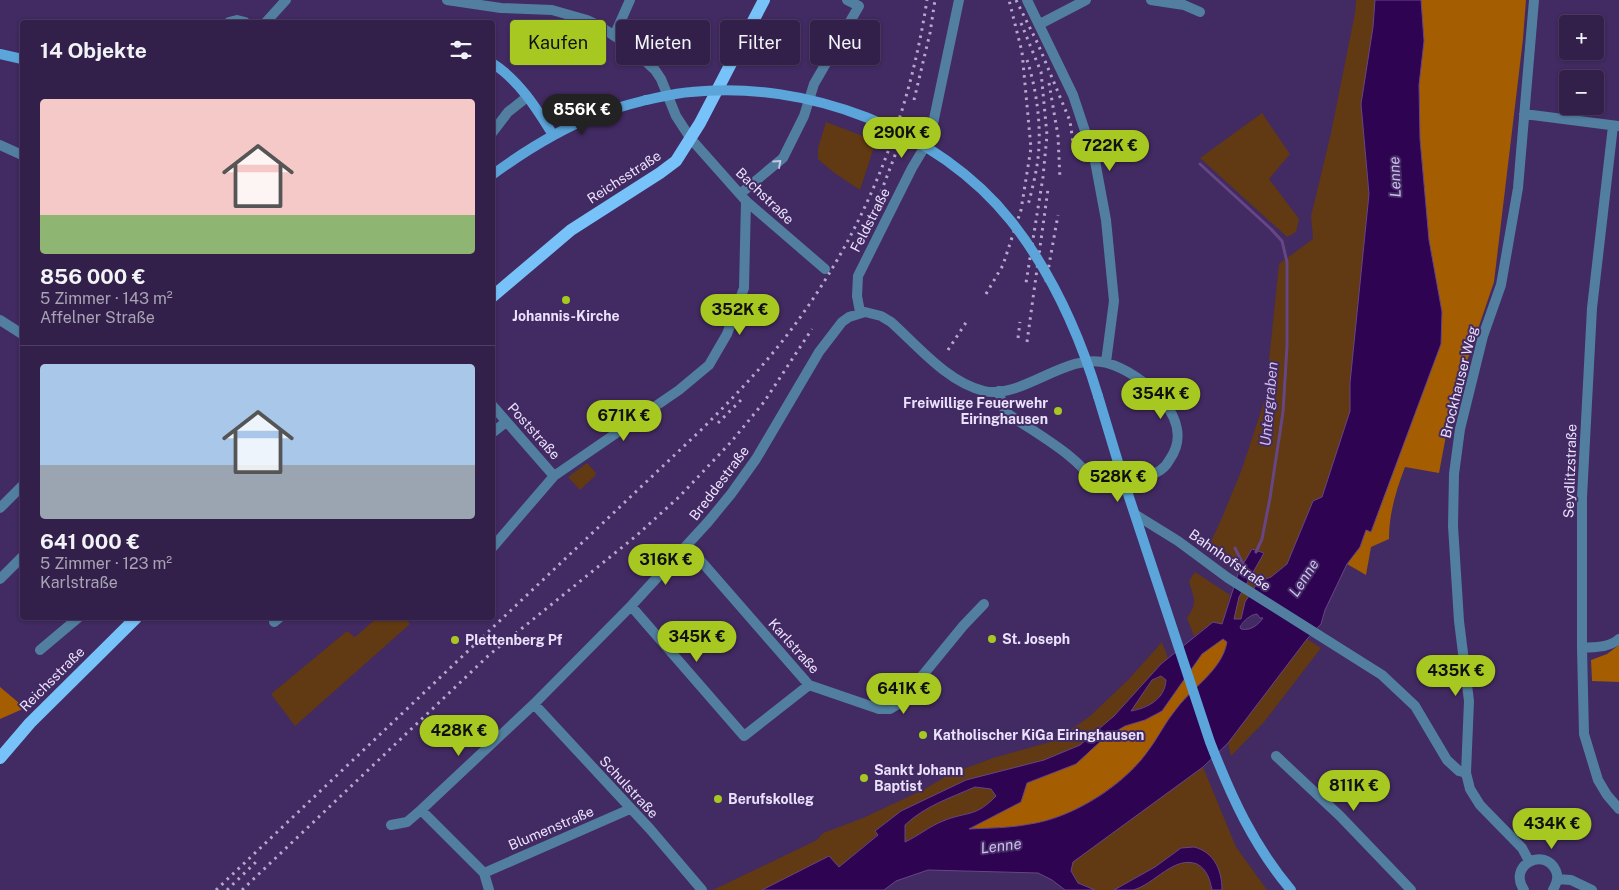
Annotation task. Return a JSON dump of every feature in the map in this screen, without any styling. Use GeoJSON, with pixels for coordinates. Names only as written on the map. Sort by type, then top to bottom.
{"type":"FeatureCollection","features":[{"type":"Feature","properties":{"kind":"main road","name":"Reichsstraße"},"geometry":{"type":"LineString","coordinates":[[495,294],[571,230],[676,161],[691,139],[764,0]]}},
{"type":"Feature","properties":{"kind":"main road"},"geometry":{"type":"LineString","coordinates":[[0,54],[20,59]]}},
{"type":"Feature","properties":{"kind":"main road"},"geometry":{"type":"LineString","coordinates":[[495,65],[511,76],[539,112],[553,136]]}},
{"type":"Feature","properties":{"kind":"main road"},"geometry":{"type":"LineString","coordinates":[[495,173],[526,150],[601,114],[646,100],[691,92],[731,90],[779,94],[822,102],[884,124],[915,140],[947,161],[982,190],[1010,220],[1042,265],[1070,320],[1087,361],[1124,482],[1210,742],[1225,781],[1243,820],[1264,856],[1291,890]]}},
{"type":"Feature","properties":{"kind":"main road","name":"Reichsstraße"},"geometry":{"type":"LineString","coordinates":[[0,758],[30,723],[128,620]]}},
{"type":"Feature","properties":{"kind":"street"},"geometry":{"type":"LineString","coordinates":[[268,20],[286,0]]}},
{"type":"Feature","properties":{"kind":"street","name":"Bachstraße"},"geometry":{"type":"LineString","coordinates":[[447,0],[500,8],[540,4],[552,10],[598,25],[628,45],[655,70],[661,79],[676,116],[691,139],[743,197],[825,269]]}},
{"type":"Feature","properties":{"kind":"street"},"geometry":{"type":"LineString","coordinates":[[614,36],[630,0]]}},
{"type":"Feature","properties":{"kind":"street"},"geometry":{"type":"LineString","coordinates":[[495,545],[554,476],[679,390],[709,365],[737,312],[744,288],[743,197],[783,158],[804,116],[814,84],[859,6],[847,0]]}},
{"type":"Feature","properties":{"kind":"street","name":"Feldstraße"},"geometry":{"type":"LineString","coordinates":[[860,312],[857,296],[858,276],[912,168],[930,138],[959,0]]}},
{"type":"Feature","properties":{"kind":"street"},"geometry":{"type":"LineString","coordinates":[[1027,0],[1073,95],[1095,161],[1106,220],[1114,301],[1106,362]]}},
{"type":"Feature","properties":{"kind":"street"},"geometry":{"type":"LineString","coordinates":[[1040,24],[1086,0]]}},
{"type":"Feature","properties":{"kind":"street"},"geometry":{"type":"LineString","coordinates":[[1151,0],[1184,5],[1200,12]]}},
{"type":"Feature","properties":{"kind":"street","name":"Brockhauser Weg"},"geometry":{"type":"LineString","coordinates":[[1466,773],[1469,701],[1459,621],[1454,554],[1454,474],[1460,429],[1471,380],[1483,336],[1501,285],[1518,188],[1534,0]]}},
{"type":"Feature","properties":{"kind":"street"},"geometry":{"type":"LineString","coordinates":[[495,129],[508,112],[526,97]]}},
{"type":"Feature","properties":{"kind":"street"},"geometry":{"type":"LineString","coordinates":[[1524,114],[1616,126]]}},
{"type":"Feature","properties":{"kind":"street","name":"Seydlitzstraße"},"geometry":{"type":"LineString","coordinates":[[1616,126],[1592,308],[1582,497],[1582,648],[1584,734],[1598,780],[1607,795],[1619,809]]}},
{"type":"Feature","properties":{"kind":"street"},"geometry":{"type":"LineString","coordinates":[[0,145],[20,154]]}},
{"type":"Feature","properties":{"kind":"street"},"geometry":{"type":"LineString","coordinates":[[860,312],[881,316],[949,375],[962,383],[985,392],[1016,388],[1072,365],[1090,360],[1106,362],[1124,370],[1146,384],[1160,397],[1175,420],[1178,442],[1174,453],[1163,469],[1138,479],[1124,482]]}},
{"type":"Feature","properties":{"kind":"street","name":"Breddestraße"},"geometry":{"type":"LineString","coordinates":[[391,825],[407,822],[534,704],[631,606],[688,544],[731,494],[756,459],[830,337],[842,322],[860,312]]}},
{"type":"Feature","properties":{"kind":"street"},"geometry":{"type":"LineString","coordinates":[[0,320],[20,333]]}},
{"type":"Feature","properties":{"kind":"street"},"geometry":{"type":"LineString","coordinates":[[999,391],[1002,405],[1007,413],[1069,456],[1090,475],[1095,484]]}},
{"type":"Feature","properties":{"kind":"street","name":"Poststraße"},"geometry":{"type":"LineString","coordinates":[[495,409],[554,476]]}},
{"type":"Feature","properties":{"kind":"street"},"geometry":{"type":"LineString","coordinates":[[495,431],[506,422]]}},
{"type":"Feature","properties":{"kind":"street"},"geometry":{"type":"LineString","coordinates":[[0,508],[20,488]]}},
{"type":"Feature","properties":{"kind":"street","name":"Bahnhofstraße"},"geometry":{"type":"LineString","coordinates":[[1136,515],[1178,541],[1228,578],[1382,675],[1415,706],[1447,760],[1458,771],[1466,773]]}},
{"type":"Feature","properties":{"kind":"street","name":"Karlstraße"},"geometry":{"type":"LineString","coordinates":[[688,544],[809,685],[879,709],[890,709],[900,703],[963,626],[984,604]]}},
{"type":"Feature","properties":{"kind":"street"},"geometry":{"type":"LineString","coordinates":[[0,579],[20,559]]}},
{"type":"Feature","properties":{"kind":"street"},"geometry":{"type":"LineString","coordinates":[[631,606],[744,736],[809,685]]}},
{"type":"Feature","properties":{"kind":"street","name":"Reichsstraße"},"geometry":{"type":"LineString","coordinates":[[40,650],[76,620]]}},
{"type":"Feature","properties":{"kind":"street"},"geometry":{"type":"LineString","coordinates":[[1582,648],[1607,646],[1619,640]]}},
{"type":"Feature","properties":{"kind":"street","name":"Schulstraße"},"geometry":{"type":"LineString","coordinates":[[534,704],[650,829],[702,890]]}},
{"type":"Feature","properties":{"kind":"street"},"geometry":{"type":"LineString","coordinates":[[1276,756],[1340,816],[1411,890]]}},
{"type":"Feature","properties":{"kind":"street"},"geometry":{"type":"LineString","coordinates":[[1466,773],[1470,789],[1480,805],[1522,848],[1529,861]]}},
{"type":"Feature","properties":{"kind":"street","name":"Blumenstraße"},"geometry":{"type":"LineString","coordinates":[[484,873],[630,809]]}},
{"type":"Feature","properties":{"kind":"street"},"geometry":{"type":"LineString","coordinates":[[421,810],[484,873],[489,890]]}},
{"type":"Feature","properties":{"kind":"street"},"geometry":{"type":"LineString","coordinates":[[1524,890],[1520,884],[1519,875],[1529,861],[1539,859],[1549,862],[1555,870],[1557,879],[1553,890]]}},
{"type":"Feature","properties":{"kind":"street"},"geometry":{"type":"LineString","coordinates":[[1557,879],[1572,880],[1592,890]]}},
{"type":"Feature","properties":{"kind":"shaded area"},"geometry":{"type":"Polygon","coordinates":[[[1356,0],[1375,0],[1373,27],[1361,104],[1369,194],[1350,383],[1350,411],[1322,497],[1313,501],[1287,564],[1271,577],[1258,582],[1245,602],[1241,619],[1234,619],[1239,597],[1264,553],[1251,550],[1239,571],[1207,550],[1242,469],[1265,399],[1279,264],[1313,239],[1311,216],[1331,133],[1356,0]]]}},
{"type":"Feature","properties":{"kind":"shaded area"},"geometry":{"type":"Polygon","coordinates":[[[1421,0],[1526,0],[1523,39],[1494,282],[1464,370],[1448,425],[1439,473],[1405,467],[1390,520],[1389,539],[1371,547],[1366,575],[1347,564],[1360,547],[1366,530],[1371,532],[1442,312],[1429,240],[1420,139],[1419,85],[1424,41],[1421,0]]]}},
{"type":"Feature","properties":{"kind":"shaded area"},"geometry":{"type":"Polygon","coordinates":[[[1262,113],[1290,154],[1269,179],[1299,219],[1296,232],[1287,237],[1200,158],[1262,113]]]}},
{"type":"Feature","properties":{"kind":"shaded area"},"geometry":{"type":"Polygon","coordinates":[[[826,122],[876,141],[860,190],[833,172],[818,159],[818,148],[826,122]]]}},
{"type":"Feature","properties":{"kind":"shaded area"},"geometry":{"type":"Polygon","coordinates":[[[587,463],[596,473],[580,490],[568,477],[587,463]]]}},
{"type":"Feature","properties":{"kind":"shaded area"},"geometry":{"type":"Polygon","coordinates":[[[1195,572],[1230,595],[1222,625],[1213,622],[1194,636],[1187,618],[1194,603],[1189,581],[1195,572]]]}},
{"type":"Feature","properties":{"kind":"shaded area"},"geometry":{"type":"Polygon","coordinates":[[[375,620],[407,620],[410,624],[295,726],[271,694],[347,631],[355,637],[375,620]]]}},
{"type":"Feature","properties":{"kind":"shaded area"},"geometry":{"type":"Polygon","coordinates":[[[1223,639],[1227,642],[1224,652],[1213,670],[1177,708],[1145,755],[1122,779],[1108,790],[1077,809],[1044,822],[1029,825],[968,829],[1021,802],[1027,783],[1076,764],[1103,739],[1125,726],[1145,720],[1162,711],[1202,654],[1223,639]]]}},
{"type":"Feature","properties":{"kind":"shaded area"},"geometry":{"type":"Polygon","coordinates":[[[1307,639],[1321,648],[1264,722],[1231,756],[1228,743],[1307,639]]]}},
{"type":"Feature","properties":{"kind":"shaded area"},"geometry":{"type":"Polygon","coordinates":[[[1162,642],[1168,658],[1114,716],[1080,745],[1044,760],[966,780],[876,832],[878,834],[839,867],[784,879],[762,890],[713,890],[817,840],[823,833],[863,818],[923,790],[950,774],[993,758],[1054,741],[1089,717],[1128,680],[1162,642]]]}},
{"type":"Feature","properties":{"kind":"shaded area"},"geometry":{"type":"Polygon","coordinates":[[[1619,645],[1619,682],[1592,681],[1591,660],[1607,654],[1619,645]]]}},
{"type":"Feature","properties":{"kind":"shaded area"},"geometry":{"type":"Polygon","coordinates":[[[1161,676],[1166,680],[1165,687],[1159,698],[1149,705],[1131,711],[1152,680],[1161,676]]]}},
{"type":"Feature","properties":{"kind":"shaded area"},"geometry":{"type":"Polygon","coordinates":[[[0,687],[25,708],[0,719],[0,687]]]}},
{"type":"Feature","properties":{"kind":"shaded area"},"geometry":{"type":"Polygon","coordinates":[[[1203,767],[1236,847],[1267,890],[1222,890],[1222,879],[1181,848],[1155,867],[1114,890],[1095,890],[1078,883],[1071,871],[1073,862],[1203,767]]]}},
{"type":"Feature","properties":{"kind":"shaded area"},"geometry":{"type":"Polygon","coordinates":[[[975,787],[991,789],[996,796],[974,813],[944,820],[905,842],[905,825],[913,818],[938,803],[975,787]]]}},
{"type":"Feature","properties":{"kind":"shaded area"},"geometry":{"type":"Polygon","coordinates":[[[1190,861],[1205,872],[1212,890],[1134,890],[1179,863],[1190,861]]]}},
{"type":"Feature","properties":{"kind":"water","name":"Lenne"},"geometry":{"type":"Polygon","coordinates":[[[1375,0],[1421,0],[1424,41],[1419,85],[1420,139],[1429,240],[1442,312],[1441,344],[1371,532],[1366,530],[1360,547],[1347,564],[1325,610],[1321,624],[1307,639],[1228,743],[1203,767],[1073,862],[1071,871],[1078,883],[1095,890],[1065,890],[1052,880],[1038,873],[928,870],[896,881],[884,890],[762,890],[829,856],[839,867],[878,835],[875,831],[901,811],[966,780],[1044,760],[1080,745],[1114,716],[1161,664],[1213,622],[1222,624],[1239,571],[1252,549],[1264,553],[1239,597],[1234,619],[1241,619],[1245,602],[1258,582],[1271,577],[1287,564],[1313,501],[1322,497],[1350,411],[1350,383],[1369,194],[1361,104],[1373,27],[1375,0]],[[1257,614],[1245,620],[1240,627],[1241,629],[1254,627],[1263,618],[1260,618],[1257,614]],[[1223,639],[1202,654],[1162,711],[1145,720],[1125,726],[1103,739],[1076,764],[1027,783],[1021,802],[969,829],[1000,828],[1046,821],[1094,800],[1108,790],[1135,767],[1145,755],[1177,708],[1219,661],[1227,642],[1223,639]],[[1161,676],[1152,680],[1131,711],[1144,708],[1159,697],[1165,687],[1166,680],[1161,676]],[[975,787],[929,808],[905,825],[905,842],[938,823],[982,808],[996,796],[991,789],[975,787]]]}},
{"type":"Feature","properties":{"kind":"water"},"geometry":{"type":"Polygon","coordinates":[[[1194,847],[1207,853],[1216,863],[1222,883],[1222,890],[1212,890],[1206,872],[1197,864],[1189,862],[1172,867],[1149,883],[1133,890],[1114,890],[1155,867],[1181,848],[1194,847]]]}},
{"type":"Feature","properties":{"kind":"waterway","name":"Untergraben"},"geometry":{"type":"LineString","coordinates":[[1200,164],[1282,241],[1287,262],[1287,346],[1283,412],[1270,498],[1262,539],[1256,552]]}},
{"type":"Feature","properties":{"kind":"waterway"},"geometry":{"type":"LineString","coordinates":[[1235,548],[1243,568]]}},
{"type":"Feature","properties":{"kind":"railway"},"geometry":{"type":"LineString","coordinates":[[216,890],[702,429],[784,339],[836,262],[858,221],[877,179],[894,136],[907,91],[919,46],[927,0]]}},
{"type":"Feature","properties":{"kind":"railway"},"geometry":{"type":"LineString","coordinates":[[914,100],[930,33],[935,0]]}},
{"type":"Feature","properties":{"kind":"railway"},"geometry":{"type":"LineString","coordinates":[[986,294],[1003,265],[1021,210],[1031,148],[1022,52],[1009,0]]}},
{"type":"Feature","properties":{"kind":"railway"},"geometry":{"type":"LineString","coordinates":[[1016,0],[1038,44],[1070,121],[1074,150]]}},
{"type":"Feature","properties":{"kind":"railway"},"geometry":{"type":"LineString","coordinates":[[1021,23],[1041,72],[1047,135],[1043,177],[1026,283]]}},
{"type":"Feature","properties":{"kind":"railway"},"geometry":{"type":"LineString","coordinates":[[1027,60],[1037,101],[1039,129],[1038,158],[1028,205]]}},
{"type":"Feature","properties":{"kind":"railway"},"geometry":{"type":"LineString","coordinates":[[1049,83],[1058,136],[1060,179]]}},
{"type":"Feature","properties":{"kind":"railway"},"geometry":{"type":"LineString","coordinates":[[881,192],[905,129]]}},
{"type":"Feature","properties":{"kind":"railway"},"geometry":{"type":"LineString","coordinates":[[1027,342],[1048,189]]}},
{"type":"Feature","properties":{"kind":"railway"},"geometry":{"type":"LineString","coordinates":[[1046,282],[1058,215]]}},
{"type":"Feature","properties":{"kind":"railway"},"geometry":{"type":"LineString","coordinates":[[948,350],[967,321]]}},
{"type":"Feature","properties":{"kind":"railway"},"geometry":{"type":"LineString","coordinates":[[1018,338],[1020,322]]}},
{"type":"Feature","properties":{"kind":"railway"},"geometry":{"type":"LineString","coordinates":[[242,890],[489,655],[636,536],[680,496],[731,442],[764,402],[812,329]]}},
{"type":"Feature","properties":{"kind":"railway"},"geometry":{"type":"LineString","coordinates":[[718,423],[744,397]]}},
{"type":"Feature","properties":{"kind":"railway"},"geometry":{"type":"LineString","coordinates":[[227,890],[256,862]]}},
{"type":"Feature","properties":{"kind":"place","name":"Johannis-Kirche"},"geometry":{"type":"Point","coordinates":[566,300]}},
{"type":"Feature","properties":{"kind":"place","name":"Freiwillige Feuerwehr Eiringhausen"},"geometry":{"type":"Point","coordinates":[1058,411]}},
{"type":"Feature","properties":{"kind":"place","name":"St. Joseph"},"geometry":{"type":"Point","coordinates":[992,639]}},
{"type":"Feature","properties":{"kind":"place","name":"Plettenberg Pf"},"geometry":{"type":"Point","coordinates":[455,640]}},
{"type":"Feature","properties":{"kind":"place","name":"Katholischer KiGa Eiringhausen"},"geometry":{"type":"Point","coordinates":[923,735]}},
{"type":"Feature","properties":{"kind":"place","name":"Sankt Johann Baptist"},"geometry":{"type":"Point","coordinates":[864,778]}},
{"type":"Feature","properties":{"kind":"place","name":"Berufskolleg"},"geometry":{"type":"Point","coordinates":[718,799]}}]}
